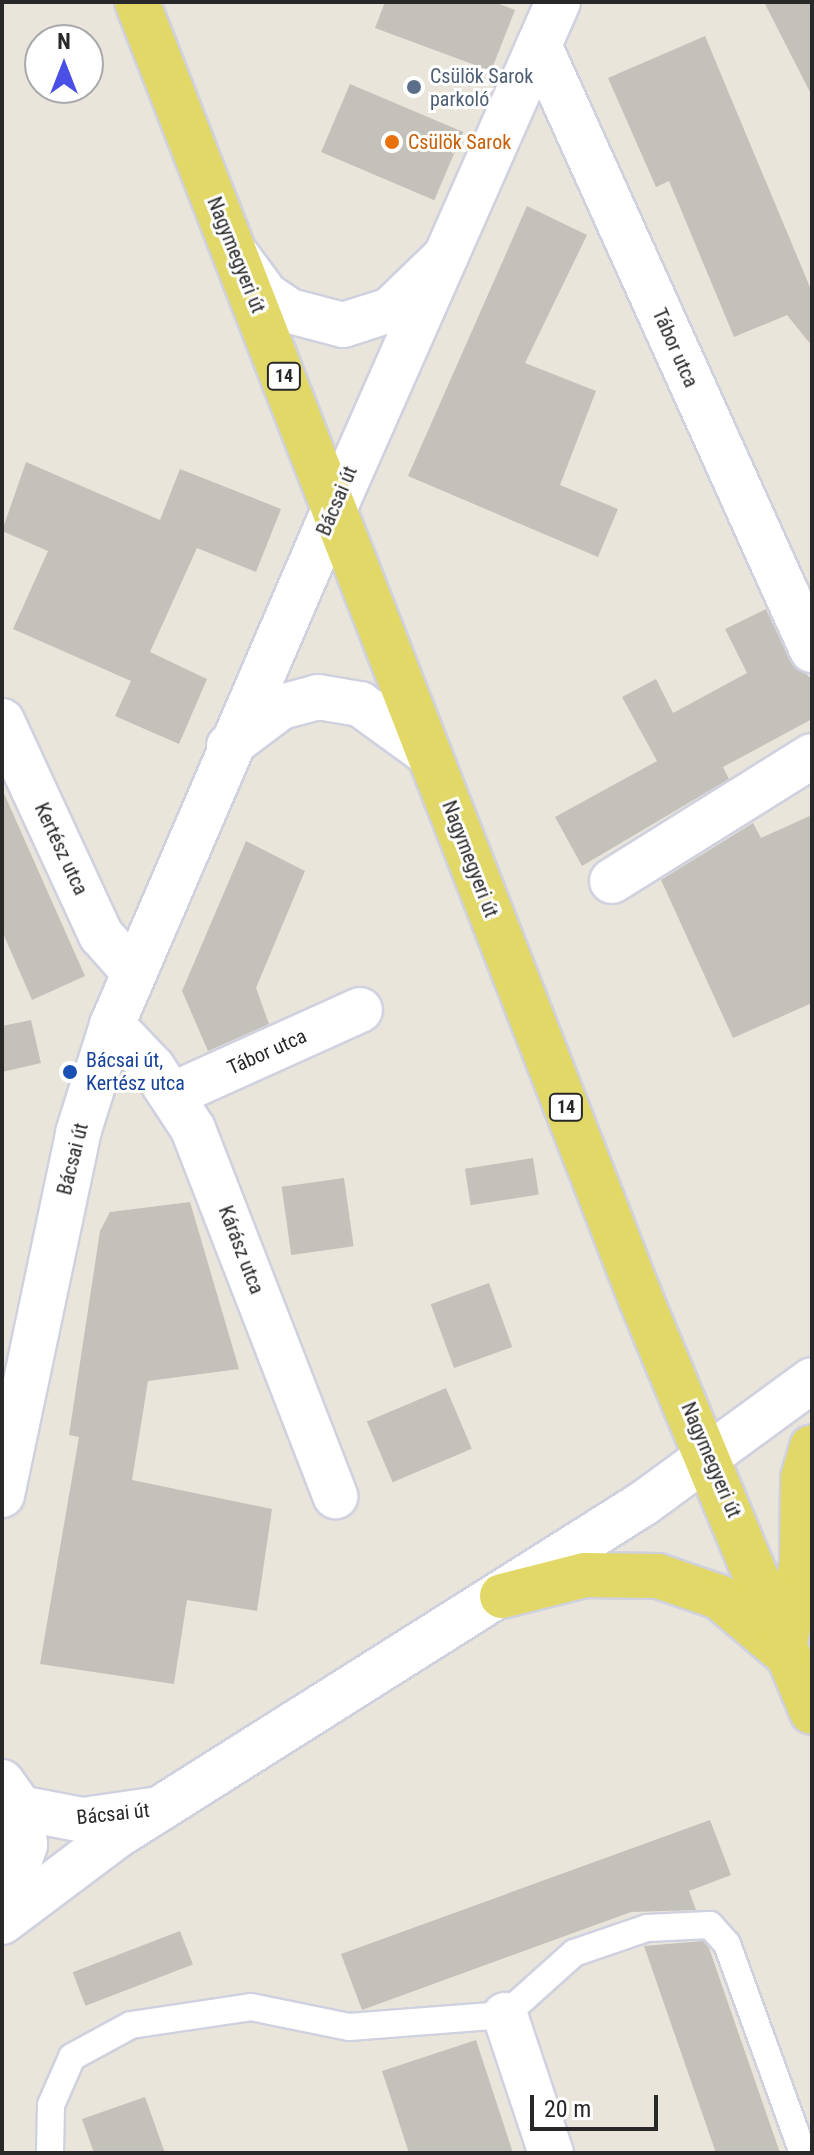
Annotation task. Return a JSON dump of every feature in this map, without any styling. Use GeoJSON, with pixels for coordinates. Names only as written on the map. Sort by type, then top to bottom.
{"type":"FeatureCollection","features":[{"type":"Feature","properties":{"kind":"main road","name":"Nagymegyeri út"},"geometry":{"type":"LineString","coordinates":[[137,2],[336,505],[429,754],[640,1297],[711,1457],[806,1698]]}},
{"type":"Feature","properties":{"kind":"main road"},"geometry":{"type":"LineString","coordinates":[[785,1642],[802,1563],[803,1478],[812,1447]]}},
{"type":"Feature","properties":{"kind":"main road"},"geometry":{"type":"LineString","coordinates":[[502,1596],[585,1575],[686,1584],[776,1639],[806,1698]]}},
{"type":"Feature","properties":{"kind":"street","name":"Bácsai út"},"geometry":{"type":"LineString","coordinates":[[2,1495],[78,1133],[132,970],[227,748],[558,2]]}},
{"type":"Feature","properties":{"kind":"street","name":"Tábor utca"},"geometry":{"type":"LineString","coordinates":[[539,45],[812,650]]}},
{"type":"Feature","properties":{"kind":"street","name":"Bácsai út"},"geometry":{"type":"LineString","coordinates":[[232,248],[266,295],[290,311],[343,325],[390,310],[447,254]]}},
{"type":"Feature","properties":{"kind":"street","name":"Bácsai út"},"geometry":{"type":"LineString","coordinates":[[227,748],[281,707],[318,697],[360,704],[429,754]]}},
{"type":"Feature","properties":{"kind":"street","name":"Kertész utca"},"geometry":{"type":"LineString","coordinates":[[2,721],[101,935],[132,970]]}},
{"type":"Feature","properties":{"kind":"street"},"geometry":{"type":"LineString","coordinates":[[612,881],[812,756]]}},
{"type":"Feature","properties":{"kind":"street","name":"Tábor utca"},"geometry":{"type":"LineString","coordinates":[[174,1094],[360,1010]]}},
{"type":"Feature","properties":{"kind":"street","name":"Kárász utca"},"geometry":{"type":"LineString","coordinates":[[112,1025],[174,1094],[208,1165],[335,1496]]}},
{"type":"Feature","properties":{"kind":"street"},"geometry":{"type":"LineString","coordinates":[[2,1922],[159,1809],[502,1596],[711,1457],[812,1380]]}},
{"type":"Feature","properties":{"kind":"street","name":"Bácsai út"},"geometry":{"type":"LineString","coordinates":[[2,1911],[22,1864],[11,1795],[83,1820],[159,1809]]}},
{"type":"Feature","properties":{"kind":"street"},"geometry":{"type":"LineString","coordinates":[[505,2015],[551,2153]]}},
{"type":"Feature","properties":{"kind":"lane"},"geometry":{"type":"LineString","coordinates":[[50,2153],[51,2105],[72,2057],[131,2025],[251,2007],[349,2027],[505,2015],[574,1953],[647,1928],[710,1925],[727,1944],[803,2153]]}},
{"type":"Feature","properties":{"kind":"building"},"geometry":{"type":"Polygon","coordinates":[[[385,2],[494,2],[515,10],[491,71],[375,28],[385,2]]]}},
{"type":"Feature","properties":{"kind":"building"},"geometry":{"type":"Polygon","coordinates":[[[764,2],[812,2],[812,96],[764,2]]]}},
{"type":"Feature","properties":{"kind":"building"},"geometry":{"type":"Polygon","coordinates":[[[705,36],[812,292],[812,346],[787,315],[734,337],[669,181],[656,187],[608,78],[705,36]]]}},
{"type":"Feature","properties":{"kind":"building","name":"Csülök Sarok"},"geometry":{"type":"Polygon","coordinates":[[[350,84],[463,132],[434,200],[321,152],[350,84]]]}},
{"type":"Feature","properties":{"kind":"building"},"geometry":{"type":"Polygon","coordinates":[[[527,206],[587,235],[525,363],[596,391],[560,485],[618,509],[598,557],[408,476],[527,206]]]}},
{"type":"Feature","properties":{"kind":"building"},"geometry":{"type":"Polygon","coordinates":[[[26,462],[160,520],[180,469],[281,509],[256,572],[197,548],[150,652],[207,679],[179,744],[115,716],[131,681],[13,629],[48,551],[2,531],[26,462]]]}},
{"type":"Feature","properties":{"kind":"building"},"geometry":{"type":"Polygon","coordinates":[[[766,609],[790,661],[812,679],[812,719],[723,767],[729,779],[582,866],[555,817],[657,761],[622,697],[656,679],[673,713],[747,673],[725,629],[766,609]]]}},
{"type":"Feature","properties":{"kind":"building"},"geometry":{"type":"Polygon","coordinates":[[[2,789],[85,976],[32,1000],[2,931],[2,789]]]}},
{"type":"Feature","properties":{"kind":"building"},"geometry":{"type":"Polygon","coordinates":[[[812,815],[812,1003],[733,1038],[661,880],[753,823],[761,838],[812,815]]]}},
{"type":"Feature","properties":{"kind":"building"},"geometry":{"type":"Polygon","coordinates":[[[246,841],[305,871],[256,988],[269,1024],[208,1051],[182,991],[246,841]]]}},
{"type":"Feature","properties":{"kind":"building"},"geometry":{"type":"Polygon","coordinates":[[[31,1020],[41,1063],[2,1072],[2,1026],[31,1020]]]}},
{"type":"Feature","properties":{"kind":"building"},"geometry":{"type":"Polygon","coordinates":[[[533,1158],[539,1195],[471,1205],[465,1169],[533,1158]]]}},
{"type":"Feature","properties":{"kind":"building"},"geometry":{"type":"Polygon","coordinates":[[[344,1178],[354,1246],[291,1255],[282,1187],[344,1178]]]}},
{"type":"Feature","properties":{"kind":"building"},"geometry":{"type":"Polygon","coordinates":[[[190,1202],[239,1369],[148,1381],[132,1480],[272,1509],[257,1611],[187,1600],[174,1684],[40,1664],[79,1437],[69,1435],[100,1231],[110,1212],[190,1202]]]}},
{"type":"Feature","properties":{"kind":"building"},"geometry":{"type":"Polygon","coordinates":[[[489,1283],[512,1347],[454,1368],[431,1304],[489,1283]]]}},
{"type":"Feature","properties":{"kind":"building"},"geometry":{"type":"Polygon","coordinates":[[[446,1388],[472,1449],[393,1482],[367,1422],[446,1388]]]}},
{"type":"Feature","properties":{"kind":"building"},"geometry":{"type":"Polygon","coordinates":[[[710,1820],[731,1875],[689,1891],[696,1910],[631,1912],[362,2010],[341,1954],[710,1820]]]}},
{"type":"Feature","properties":{"kind":"building"},"geometry":{"type":"Polygon","coordinates":[[[180,1931],[193,1965],[86,2006],[73,1972],[180,1931]]]}},
{"type":"Feature","properties":{"kind":"building"},"geometry":{"type":"Polygon","coordinates":[[[703,1941],[709,1948],[780,2153],[716,2153],[644,1946],[703,1941]]]}},
{"type":"Feature","properties":{"kind":"building"},"geometry":{"type":"Polygon","coordinates":[[[476,2040],[513,2153],[409,2153],[382,2071],[476,2040]]]}},
{"type":"Feature","properties":{"kind":"building"},"geometry":{"type":"Polygon","coordinates":[[[145,2097],[165,2153],[94,2153],[82,2119],[145,2097]]]}},
{"type":"Feature","properties":{"kind":"place","name":"Csülök Sarok parkoló"},"geometry":{"type":"Point","coordinates":[414,87]}},
{"type":"Feature","properties":{"kind":"place","name":"Csülök Sarok"},"geometry":{"type":"Point","coordinates":[392,142]}},
{"type":"Feature","properties":{"kind":"place","name":"Bácsai út, Kertész utca"},"geometry":{"type":"Point","coordinates":[70,1072]}}]}
